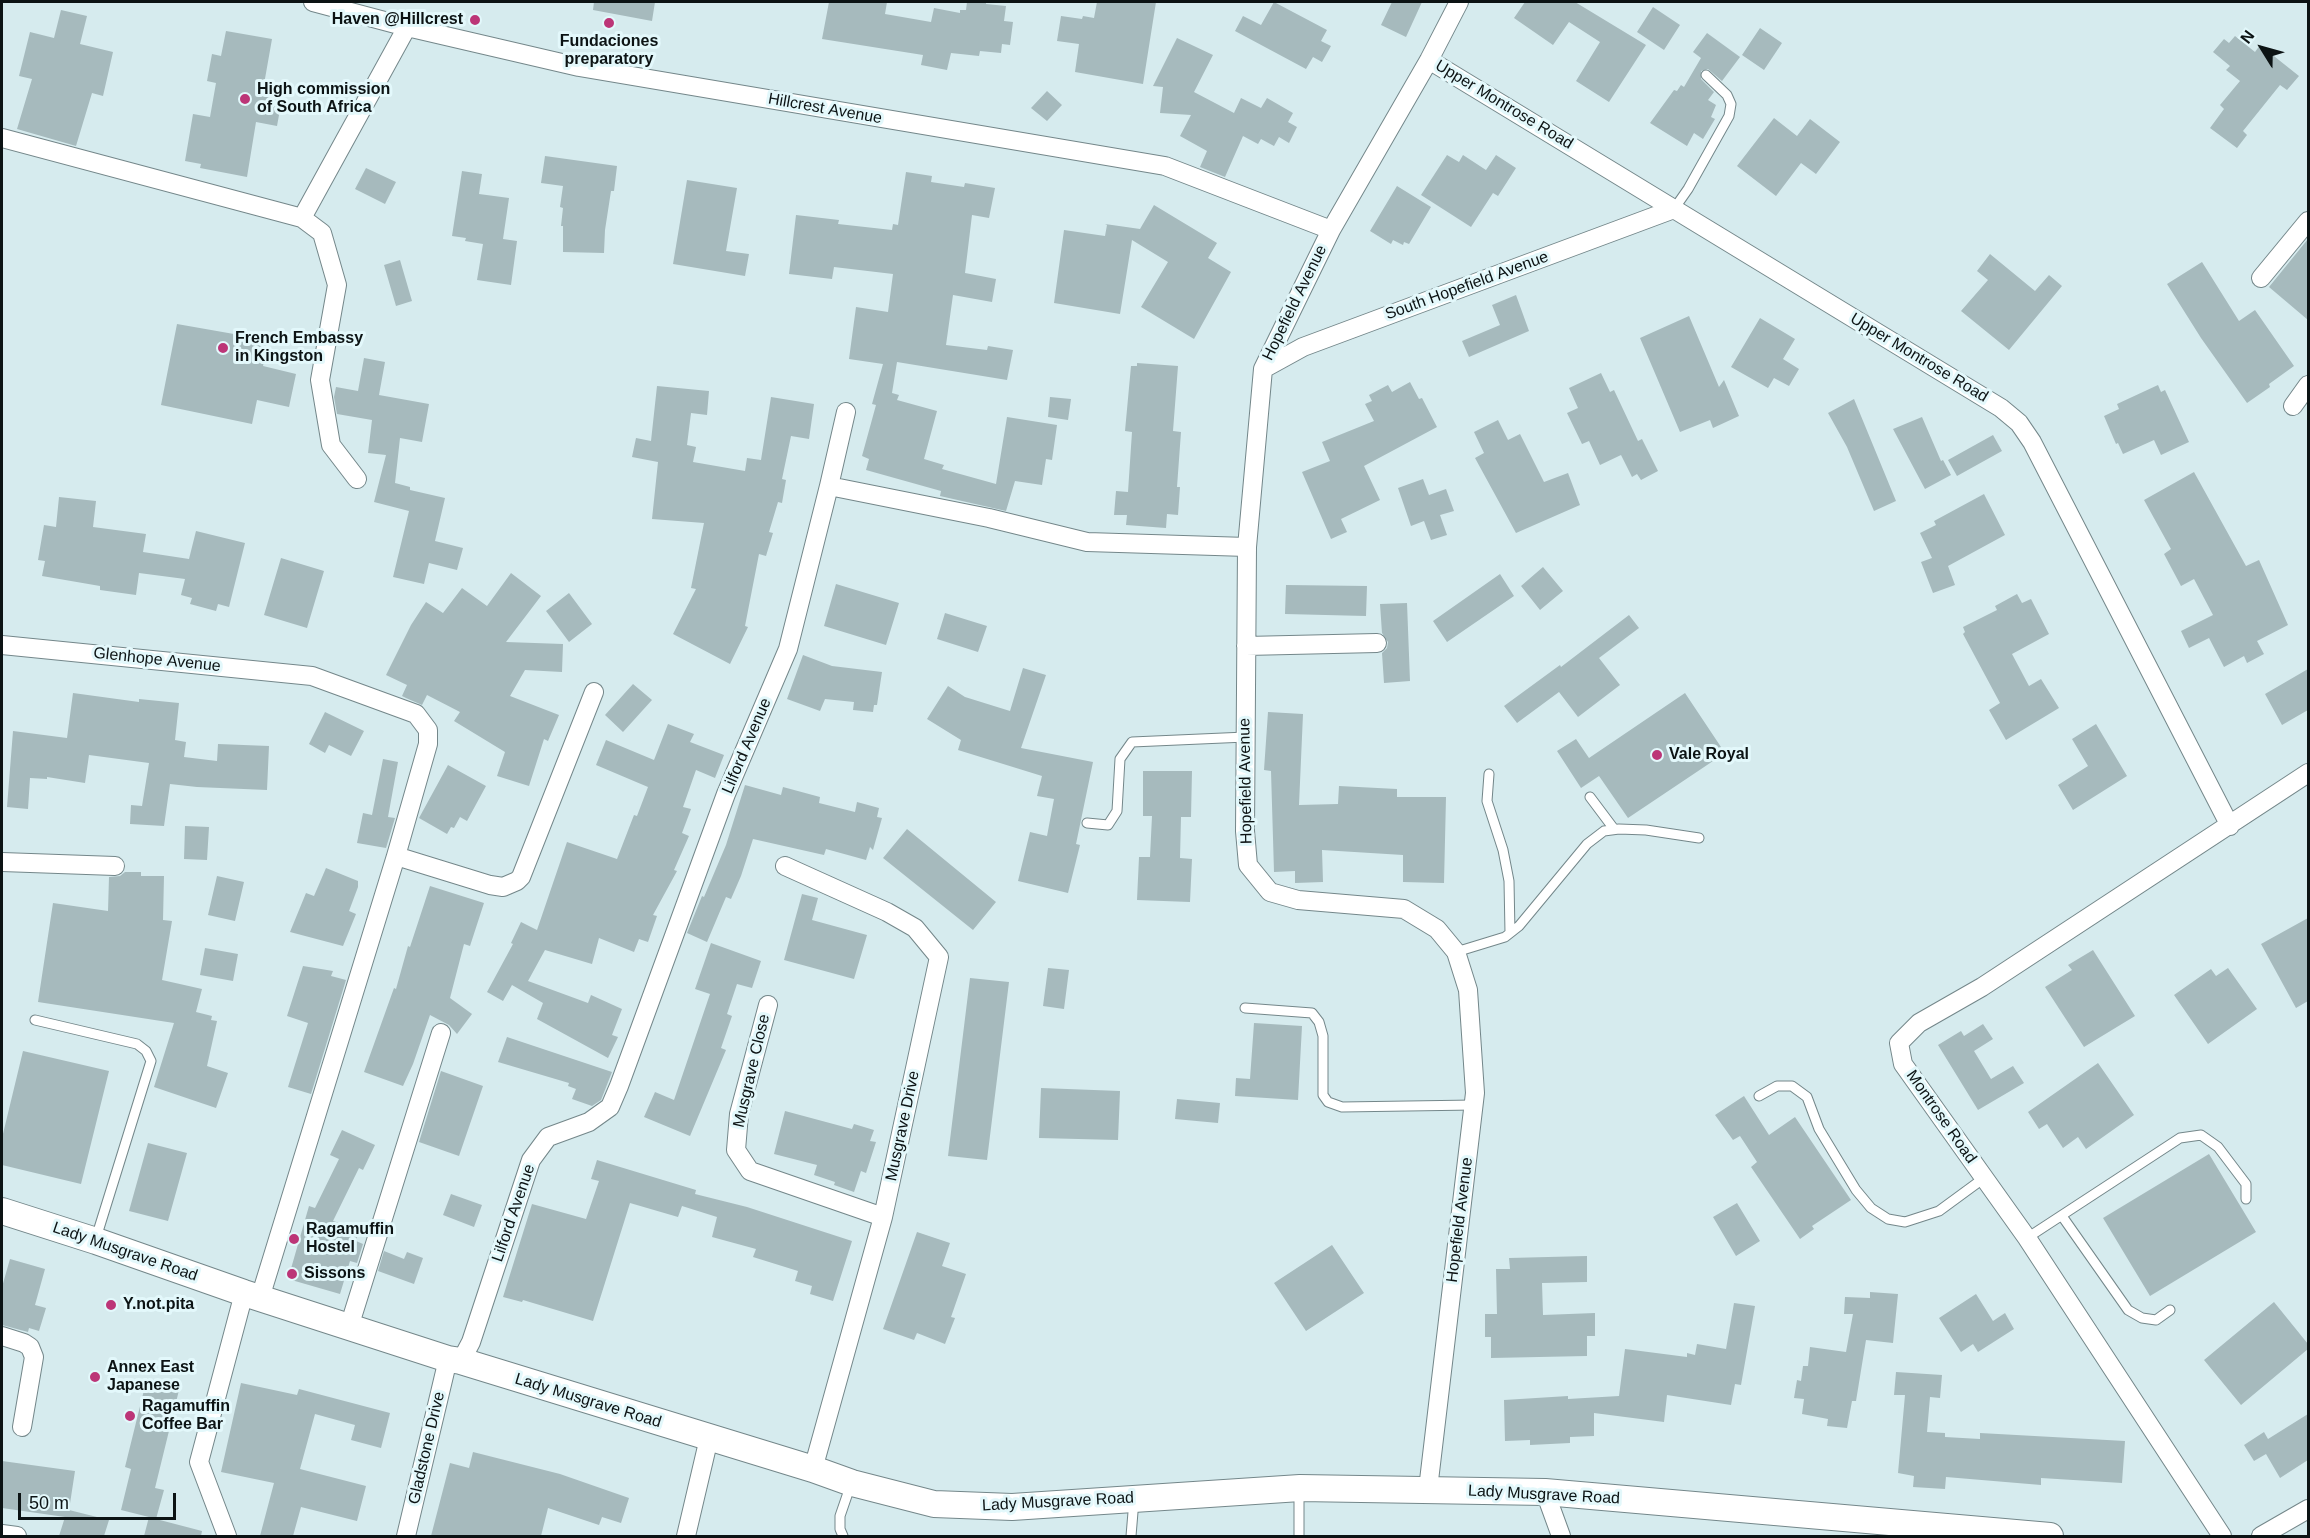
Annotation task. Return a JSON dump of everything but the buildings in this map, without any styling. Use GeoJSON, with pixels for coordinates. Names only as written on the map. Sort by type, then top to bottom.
{"type":"FeatureCollection","features":[{"type":"Feature","properties":{"kind":"main road","name":"Lady Musgrave Road"},"geometry":{"type":"LineString","coordinates":[[2,1211],[349,1327],[813,1469],[852,1483],[934,1504],[1012,1508],[1300,1488],[1545,1492],[1989,1534],[2050,1536]]}},
{"type":"Feature","properties":{"kind":"street","name":"Hillcrest Avenue"},"geometry":{"type":"LineString","coordinates":[[313,2],[407,27],[579,67],[1165,166],[1331,230]]}},
{"type":"Feature","properties":{"kind":"street","name":"Hopefield Avenue"},"geometry":{"type":"LineString","coordinates":[[1428,1489],[1476,1093],[1468,990],[1456,952],[1437,929],[1404,909],[1298,900],[1270,892],[1248,866],[1245,831],[1247,547],[1263,369],[1331,230],[1429,60],[1459,2]]}},
{"type":"Feature","properties":{"kind":"street"},"geometry":{"type":"LineString","coordinates":[[302,218],[407,27]]}},
{"type":"Feature","properties":{"kind":"street","name":"Upper Montrose Road"},"geometry":{"type":"LineString","coordinates":[[1429,60],[2001,408],[2019,423],[2032,442],[2230,826]]}},
{"type":"Feature","properties":{"kind":"street"},"geometry":{"type":"LineString","coordinates":[[2,138],[302,218],[322,233],[337,285],[320,380],[331,444],[357,479]]}},
{"type":"Feature","properties":{"kind":"street","name":"South Hopefield Avenue"},"geometry":{"type":"LineString","coordinates":[[1263,369],[1303,347],[1674,209]]}},
{"type":"Feature","properties":{"kind":"street"},"geometry":{"type":"LineString","coordinates":[[2261,278],[2308,221]]}},
{"type":"Feature","properties":{"kind":"street"},"geometry":{"type":"LineString","coordinates":[[2293,406],[2308,385]]}},
{"type":"Feature","properties":{"kind":"street","name":"Lilford Avenue"},"geometry":{"type":"LineString","coordinates":[[454,1360],[471,1342],[531,1160],[548,1137],[589,1122],[610,1107],[619,1086],[726,794],[788,649],[846,412]]}},
{"type":"Feature","properties":{"kind":"street"},"geometry":{"type":"LineString","coordinates":[[829,486],[989,518],[1087,542],[1247,547]]}},
{"type":"Feature","properties":{"kind":"street"},"geometry":{"type":"LineString","coordinates":[[1246,646],[1377,643]]}},
{"type":"Feature","properties":{"kind":"street","name":"Glenhope Avenue"},"geometry":{"type":"LineString","coordinates":[[2,645],[312,676],[416,714],[428,730],[428,744],[396,856]]}},
{"type":"Feature","properties":{"kind":"street"},"geometry":{"type":"LineString","coordinates":[[227,1536],[199,1462],[396,856],[490,885],[503,887],[517,882],[521,877],[594,692]]}},
{"type":"Feature","properties":{"kind":"street","name":"Montrose Road"},"geometry":{"type":"LineString","coordinates":[[2222,1536],[2027,1238],[1903,1064],[1899,1043],[1919,1023],[1992,981],[2308,773]]}},
{"type":"Feature","properties":{"kind":"street"},"geometry":{"type":"LineString","coordinates":[[2,862],[115,866]]}},
{"type":"Feature","properties":{"kind":"street","name":"Musgrave Drive"},"geometry":{"type":"LineString","coordinates":[[785,866],[887,912],[915,928],[939,957],[883,1217],[813,1469]]}},
{"type":"Feature","properties":{"kind":"street","name":"Musgrave Close"},"geometry":{"type":"LineString","coordinates":[[768,1005],[740,1114],[736,1150],[750,1172],[883,1217]]}},
{"type":"Feature","properties":{"kind":"street"},"geometry":{"type":"LineString","coordinates":[[349,1327],[441,1033]]}},
{"type":"Feature","properties":{"kind":"street"},"geometry":{"type":"LineString","coordinates":[[2,1336],[24,1342],[30,1347],[34,1357],[22,1427]]}},
{"type":"Feature","properties":{"kind":"street","name":"Gladstone Drive"},"geometry":{"type":"LineString","coordinates":[[406,1536],[454,1360]]}},
{"type":"Feature","properties":{"kind":"street"},"geometry":{"type":"LineString","coordinates":[[686,1536],[709,1438]]}},
{"type":"Feature","properties":{"kind":"street"},"geometry":{"type":"LineString","coordinates":[[1545,1492],[1561,1536]]}},
{"type":"Feature","properties":{"kind":"street"},"geometry":{"type":"LineString","coordinates":[[2261,1536],[2308,1509]]}},
{"type":"Feature","properties":{"kind":"street"},"geometry":{"type":"LineString","coordinates":[[2,1534],[17,1536]]}},
{"type":"Feature","properties":{"kind":"lane"},"geometry":{"type":"LineString","coordinates":[[1674,209],[1729,116],[1731,104],[1727,95],[1706,75]]}},
{"type":"Feature","properties":{"kind":"lane"},"geometry":{"type":"LineString","coordinates":[[1087,823],[1108,825],[1117,811],[1120,759],[1132,742],[1245,737]]}},
{"type":"Feature","properties":{"kind":"lane"},"geometry":{"type":"LineString","coordinates":[[1489,774],[1487,801],[1503,850],[1509,881],[1510,933]]}},
{"type":"Feature","properties":{"kind":"lane"},"geometry":{"type":"LineString","coordinates":[[1590,797],[1614,829]]}},
{"type":"Feature","properties":{"kind":"lane"},"geometry":{"type":"LineString","coordinates":[[1456,952],[1505,937],[1519,926],[1540,904],[1587,844],[1604,831],[1646,830],[1699,838]]}},
{"type":"Feature","properties":{"kind":"lane"},"geometry":{"type":"LineString","coordinates":[[1245,1008],[1312,1013],[1319,1022],[1323,1036],[1323,1095],[1329,1102],[1342,1107],[1474,1105]]}},
{"type":"Feature","properties":{"kind":"lane"},"geometry":{"type":"LineString","coordinates":[[35,1020],[137,1044],[147,1051],[151,1061],[96,1241]]}},
{"type":"Feature","properties":{"kind":"lane"},"geometry":{"type":"LineString","coordinates":[[1760,1096],[1777,1086],[1792,1086],[1807,1097],[1819,1129],[1856,1190],[1871,1208],[1888,1219],[1905,1222],[1939,1211],[1984,1178]]}},
{"type":"Feature","properties":{"kind":"lane"},"geometry":{"type":"LineString","coordinates":[[2027,1238],[2180,1138],[2201,1136],[2218,1147],[2246,1184],[2246,1199]]}},
{"type":"Feature","properties":{"kind":"lane"},"geometry":{"type":"LineString","coordinates":[[2062,1216],[2128,1310],[2142,1318],[2156,1320],[2170,1311]]}},
{"type":"Feature","properties":{"kind":"lane"},"geometry":{"type":"LineString","coordinates":[[843,1536],[840,1529],[840,1516],[852,1483]]}},
{"type":"Feature","properties":{"kind":"lane"},"geometry":{"type":"LineString","coordinates":[[1299,1536],[1300,1488]]}},
{"type":"Feature","properties":{"kind":"lane"},"geometry":{"type":"LineString","coordinates":[[1131,1536],[1134,1499]]}},
{"type":"Feature","properties":{"kind":"place","name":"Haven @Hillcrest"},"geometry":{"type":"Point","coordinates":[475,20]}},
{"type":"Feature","properties":{"kind":"place","name":"Fundaciones preparatory"},"geometry":{"type":"Point","coordinates":[609,23]}},
{"type":"Feature","properties":{"kind":"place","name":"High commission of South Africa"},"geometry":{"type":"Point","coordinates":[245,99]}},
{"type":"Feature","properties":{"kind":"place","name":"French Embassy in Kingston"},"geometry":{"type":"Point","coordinates":[223,348]}},
{"type":"Feature","properties":{"kind":"place","name":"Vale Royal"},"geometry":{"type":"Point","coordinates":[1657,755]}},
{"type":"Feature","properties":{"kind":"place","name":"Ragamuffin Hostel"},"geometry":{"type":"Point","coordinates":[294,1239]}},
{"type":"Feature","properties":{"kind":"place","name":"Sissons"},"geometry":{"type":"Point","coordinates":[292,1274]}},
{"type":"Feature","properties":{"kind":"place","name":"Y.not.pita"},"geometry":{"type":"Point","coordinates":[111,1305]}},
{"type":"Feature","properties":{"kind":"place","name":"Annex East Japanese"},"geometry":{"type":"Point","coordinates":[95,1377]}},
{"type":"Feature","properties":{"kind":"place","name":"Ragamuffin Coffee Bar"},"geometry":{"type":"Point","coordinates":[130,1416]}}]}
